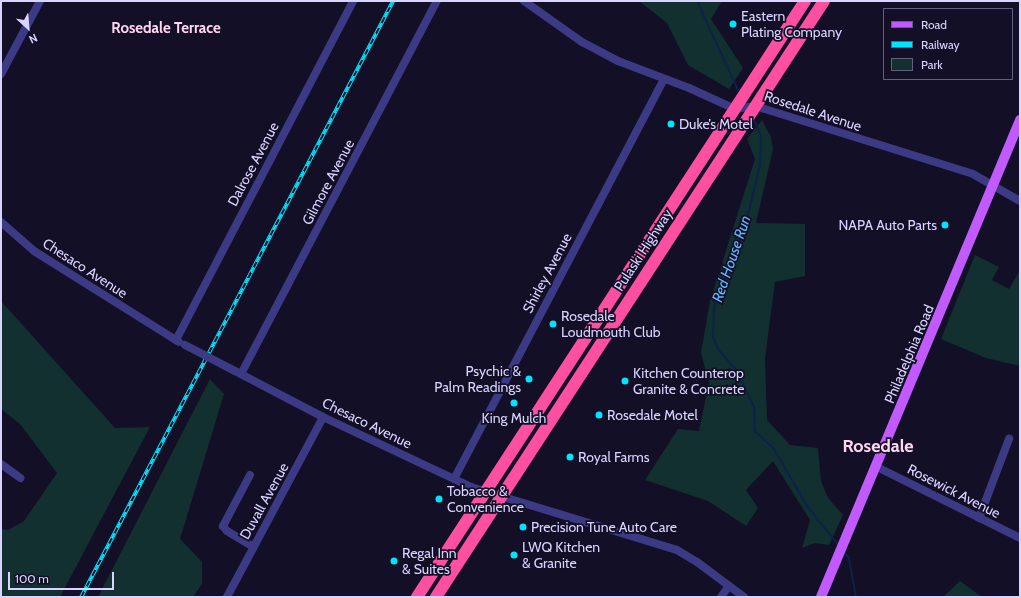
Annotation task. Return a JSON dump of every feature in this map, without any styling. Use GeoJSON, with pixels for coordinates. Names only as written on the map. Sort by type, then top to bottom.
{"type":"FeatureCollection","features":[{"type":"Feature","properties":{"kind":"highway","name":"Pulaski Highway"},"geometry":{"type":"LineString","coordinates":[[417,597],[805,1]]}},
{"type":"Feature","properties":{"kind":"highway","name":"Pulaski Highway"},"geometry":{"type":"LineString","coordinates":[[436,597],[824,1]]}},
{"type":"Feature","properties":{"kind":"main road","name":"Philadelphia Road"},"geometry":{"type":"LineString","coordinates":[[822,597],[1020,120]]}},
{"type":"Feature","properties":{"kind":"street"},"geometry":{"type":"LineString","coordinates":[[1,74],[40,1]]}},
{"type":"Feature","properties":{"kind":"street","name":"Dalrose Avenue"},"geometry":{"type":"LineString","coordinates":[[176,340],[353,1]]}},
{"type":"Feature","properties":{"kind":"street","name":"Gilmore Avenue"},"geometry":{"type":"LineString","coordinates":[[238,373],[437,1]]}},
{"type":"Feature","properties":{"kind":"street"},"geometry":{"type":"LineString","coordinates":[[524,1],[582,42],[618,61],[735,109]]}},
{"type":"Feature","properties":{"kind":"street","name":"Shirley Avenue"},"geometry":{"type":"LineString","coordinates":[[454,480],[664,80]]}},
{"type":"Feature","properties":{"kind":"street","name":"Rosedale Avenue"},"geometry":{"type":"LineString","coordinates":[[735,109],[755,106],[973,174],[1020,201]]}},
{"type":"Feature","properties":{"kind":"street","name":"Chesaco Avenue"},"geometry":{"type":"LineString","coordinates":[[1,222],[34,251],[176,340],[323,417],[454,480],[486,492],[673,549],[697,562],[728,587],[744,597]]}},
{"type":"Feature","properties":{"kind":"street","name":"Duvall Avenue"},"geometry":{"type":"LineString","coordinates":[[227,597],[323,417]]}},
{"type":"Feature","properties":{"kind":"street"},"geometry":{"type":"LineString","coordinates":[[979,518],[1009,439]]}},
{"type":"Feature","properties":{"kind":"street"},"geometry":{"type":"LineString","coordinates":[[1,464],[20,478]]}},
{"type":"Feature","properties":{"kind":"street","name":"Rosewick Avenue"},"geometry":{"type":"LineString","coordinates":[[877,467],[1020,538]]}},
{"type":"Feature","properties":{"kind":"street"},"geometry":{"type":"LineString","coordinates":[[250,475],[223,526],[227,532],[254,547]]}},
{"type":"Feature","properties":{"kind":"street"},"geometry":{"type":"LineString","coordinates":[[721,597],[728,587]]}},
{"type":"Feature","properties":{"kind":"green space"},"geometry":{"type":"Polygon","coordinates":[[[639,1],[722,1],[711,19],[743,68],[729,89],[688,65],[667,23],[639,1]]]}},
{"type":"Feature","properties":{"kind":"green space"},"geometry":{"type":"Polygon","coordinates":[[[762,120],[771,137],[773,149],[756,223],[805,224],[805,276],[775,282],[765,358],[767,420],[790,445],[818,448],[821,481],[828,498],[843,515],[829,545],[815,543],[802,548],[810,520],[773,461],[746,490],[758,508],[746,526],[708,501],[645,480],[678,429],[699,431],[709,382],[701,353],[710,301],[755,159],[747,139],[762,120]]]}},
{"type":"Feature","properties":{"kind":"green space"},"geometry":{"type":"Polygon","coordinates":[[[975,255],[999,267],[992,280],[1009,289],[1020,270],[1020,366],[986,358],[941,339],[975,255]]]}},
{"type":"Feature","properties":{"kind":"green space"},"geometry":{"type":"Polygon","coordinates":[[[1,301],[115,428],[150,427],[60,597],[1,597],[1,529],[8,530],[24,521],[57,473],[20,424],[1,409],[1,301]]]}},
{"type":"Feature","properties":{"kind":"green space"},"geometry":{"type":"Polygon","coordinates":[[[210,379],[224,394],[180,539],[202,562],[202,584],[193,597],[98,597],[210,379]]]}},
{"type":"Feature","properties":{"kind":"green space"},"geometry":{"type":"Polygon","coordinates":[[[960,581],[982,597],[943,597],[960,581]]]}},
{"type":"Feature","properties":{"kind":"waterway","name":"Red House Run"},"geometry":{"type":"LineString","coordinates":[[697,1],[738,90]]}},
{"type":"Feature","properties":{"kind":"waterway","name":"Red House Run"},"geometry":{"type":"LineString","coordinates":[[754,119],[761,136],[760,165],[744,231],[714,307],[713,337],[718,349],[736,370],[754,407],[755,431],[774,449],[807,506],[839,546]]}},
{"type":"Feature","properties":{"kind":"waterway","name":"Red House Run"},"geometry":{"type":"LineString","coordinates":[[843,551],[849,558],[856,597]]}},
{"type":"Feature","properties":{"kind":"railway"},"geometry":{"type":"LineString","coordinates":[[81,597],[393,1]]}},
{"type":"Feature","properties":{"kind":"place","name":"Eastern Plating Company"},"geometry":{"type":"Point","coordinates":[733,24]}},
{"type":"Feature","properties":{"kind":"place","name":"Duke’s Motel"},"geometry":{"type":"Point","coordinates":[671,124]}},
{"type":"Feature","properties":{"kind":"place","name":"NAPA Auto Parts"},"geometry":{"type":"Point","coordinates":[945,225]}},
{"type":"Feature","properties":{"kind":"place","name":"Rosedale Loudmouth Club"},"geometry":{"type":"Point","coordinates":[553,324]}},
{"type":"Feature","properties":{"kind":"place","name":"Psychic & Palm Readings"},"geometry":{"type":"Point","coordinates":[529,379]}},
{"type":"Feature","properties":{"kind":"place","name":"Kitchen Counterop Granite & Concrete"},"geometry":{"type":"Point","coordinates":[625,381]}},
{"type":"Feature","properties":{"kind":"place","name":"King Mulch"},"geometry":{"type":"Point","coordinates":[514,403]}},
{"type":"Feature","properties":{"kind":"place","name":"Rosedale Motel"},"geometry":{"type":"Point","coordinates":[599,415]}},
{"type":"Feature","properties":{"kind":"place","name":"Royal Farms"},"geometry":{"type":"Point","coordinates":[570,457]}},
{"type":"Feature","properties":{"kind":"place","name":"Tobacco & Convenience"},"geometry":{"type":"Point","coordinates":[439,499]}},
{"type":"Feature","properties":{"kind":"place","name":"Precision Tune Auto Care"},"geometry":{"type":"Point","coordinates":[523,527]}},
{"type":"Feature","properties":{"kind":"place","name":"LWQ Kitchen & Granite"},"geometry":{"type":"Point","coordinates":[514,555]}},
{"type":"Feature","properties":{"kind":"place","name":"Regal Inn & Suites"},"geometry":{"type":"Point","coordinates":[394,561]}},
{"type":"Feature","properties":{"kind":"district","name":"Rosedale Terrace"},"geometry":{"type":"Point","coordinates":[166,29]}},
{"type":"Feature","properties":{"kind":"district","name":"Rosedale"},"geometry":{"type":"Point","coordinates":[878,446]}}]}
